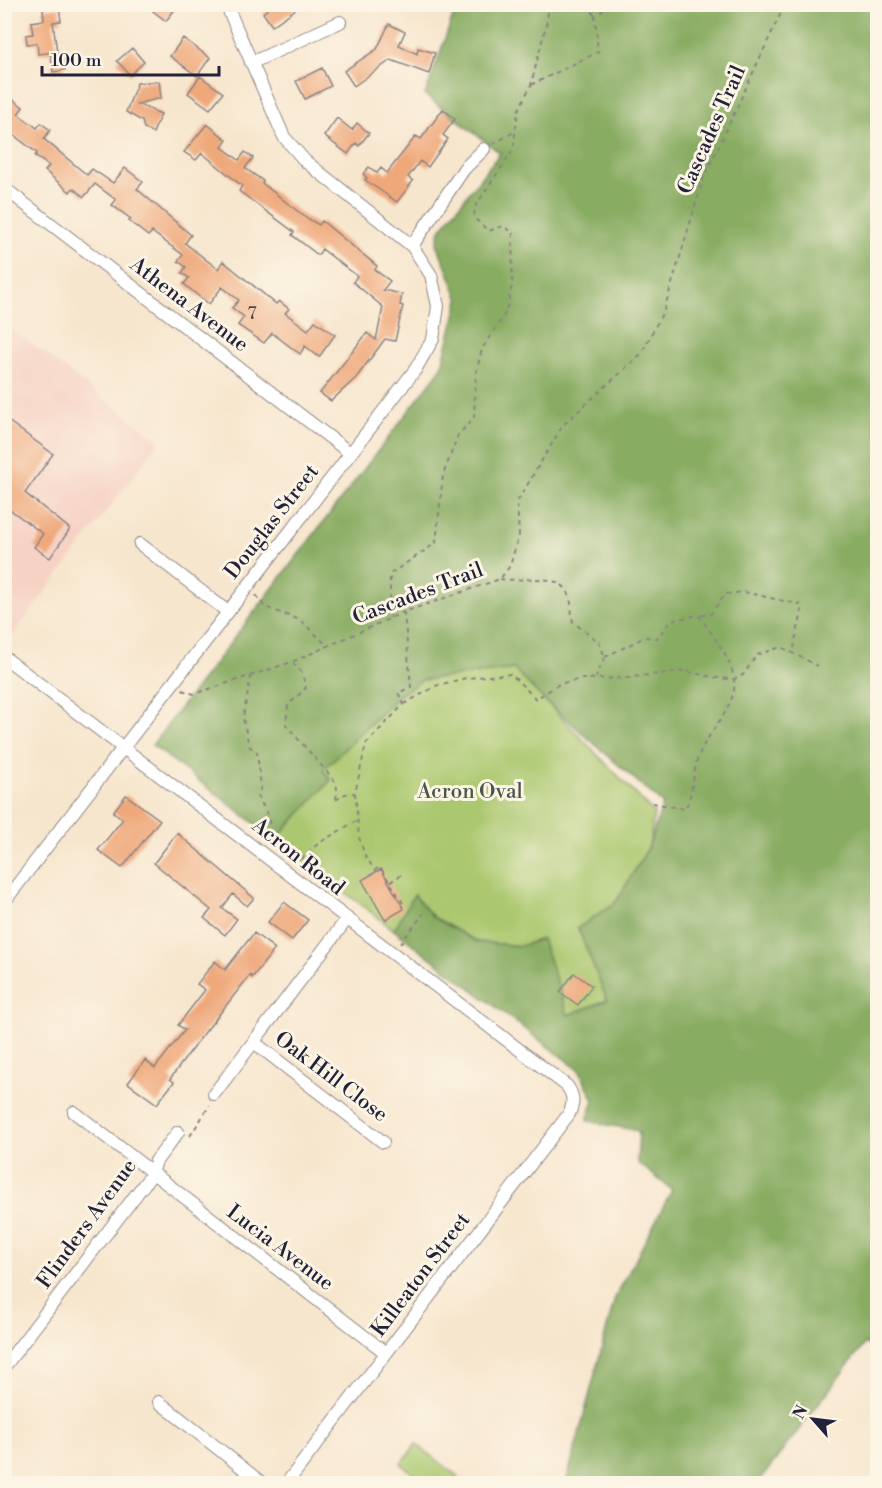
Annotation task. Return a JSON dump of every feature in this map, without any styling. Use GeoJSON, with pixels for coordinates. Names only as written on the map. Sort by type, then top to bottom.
{"type":"FeatureCollection","features":[{"type":"Feature","properties":{"kind":"street","name":"Douglas Street"},"geometry":{"type":"LineString","coordinates":[[4,902],[415,370],[433,339],[438,306],[431,275],[412,246],[305,161],[284,136],[226,4]]}},
{"type":"Feature","properties":{"kind":"street"},"geometry":{"type":"LineString","coordinates":[[251,63],[340,22]]}},
{"type":"Feature","properties":{"kind":"street"},"geometry":{"type":"LineString","coordinates":[[412,246],[464,169],[484,149]]}},
{"type":"Feature","properties":{"kind":"street","name":"Athena Avenue"},"geometry":{"type":"LineString","coordinates":[[4,188],[350,453]]}},
{"type":"Feature","properties":{"kind":"street"},"geometry":{"type":"LineString","coordinates":[[140,544],[228,612]]}},
{"type":"Feature","properties":{"kind":"street","name":"Acron Road"},"geometry":{"type":"LineString","coordinates":[[4,657],[567,1086]]}},
{"type":"Feature","properties":{"kind":"street"},"geometry":{"type":"LineString","coordinates":[[214,1094],[347,919]]}},
{"type":"Feature","properties":{"kind":"street","name":"Oak Hill Close"},"geometry":{"type":"LineString","coordinates":[[255,1043],[383,1142]]}},
{"type":"Feature","properties":{"kind":"street","name":"Killeaton Street"},"geometry":{"type":"LineString","coordinates":[[286,1484],[569,1114],[574,1100],[567,1086]]}},
{"type":"Feature","properties":{"kind":"street","name":"Lucia Avenue"},"geometry":{"type":"LineString","coordinates":[[74,1112],[386,1353]]}},
{"type":"Feature","properties":{"kind":"street","name":"Flinders Avenue"},"geometry":{"type":"LineString","coordinates":[[4,1367],[152,1174],[156,1161],[177,1132]]}},
{"type":"Feature","properties":{"kind":"street"},"geometry":{"type":"LineString","coordinates":[[159,1402],[262,1484]]}},
{"type":"Feature","properties":{"kind":"path"},"geometry":{"type":"LineString","coordinates":[[390,618],[390,574],[436,543],[442,475],[458,435],[474,418],[476,373],[482,350],[506,312],[512,285],[513,232],[502,226],[489,231],[475,219],[474,208],[513,150],[518,111],[531,85],[549,4]]}},
{"type":"Feature","properties":{"kind":"path"},"geometry":{"type":"LineString","coordinates":[[531,85],[598,52],[595,16],[587,4]]}},
{"type":"Feature","properties":{"kind":"path"},"geometry":{"type":"LineString","coordinates":[[595,16],[611,4]]}},
{"type":"Feature","properties":{"kind":"path","name":"Cascades Trail"},"geometry":{"type":"LineString","coordinates":[[171,686],[194,694],[292,662],[404,612],[500,579],[510,566],[519,536],[517,502],[563,425],[641,354],[664,310],[703,180],[785,4]]}},
{"type":"Feature","properties":{"kind":"path"},"geometry":{"type":"LineString","coordinates":[[484,149],[514,132]]}},
{"type":"Feature","properties":{"kind":"path"},"geometry":{"type":"LineString","coordinates":[[500,579],[514,581],[537,578],[559,584],[570,597],[573,622],[599,642],[605,657]]}},
{"type":"Feature","properties":{"kind":"path"},"geometry":{"type":"LineString","coordinates":[[248,586],[265,607],[300,620],[328,646]]}},
{"type":"Feature","properties":{"kind":"path"},"geometry":{"type":"LineString","coordinates":[[596,678],[605,657],[645,638],[657,638],[672,620],[710,615],[725,594],[744,592],[802,605],[802,618],[794,633],[794,652]]}},
{"type":"Feature","properties":{"kind":"path"},"geometry":{"type":"LineString","coordinates":[[404,612],[411,687],[398,693],[404,704]]}},
{"type":"Feature","properties":{"kind":"path"},"geometry":{"type":"LineString","coordinates":[[653,803],[685,808],[691,796],[692,777],[699,755],[733,694],[734,679],[729,664],[699,615]]}},
{"type":"Feature","properties":{"kind":"path"},"geometry":{"type":"LineString","coordinates":[[405,906],[380,867],[375,870],[365,856],[356,821],[355,793],[366,744],[404,704],[438,685],[466,678],[511,674],[536,699],[559,684],[596,678],[625,678],[684,671],[734,679],[743,675],[757,655],[781,647],[818,666]]}},
{"type":"Feature","properties":{"kind":"path"},"geometry":{"type":"LineString","coordinates":[[292,662],[302,673],[306,688],[288,705],[286,725],[334,780],[337,788],[336,800],[345,794],[355,793]]}},
{"type":"Feature","properties":{"kind":"path"},"geometry":{"type":"LineString","coordinates":[[251,675],[243,718],[249,747],[257,752],[261,787],[258,796],[268,816],[271,834]]}},
{"type":"Feature","properties":{"kind":"path"},"geometry":{"type":"LineString","coordinates":[[301,859],[319,843],[356,821]]}},
{"type":"Feature","properties":{"kind":"path"},"geometry":{"type":"LineString","coordinates":[[390,882],[401,875]]}},
{"type":"Feature","properties":{"kind":"path"},"geometry":{"type":"LineString","coordinates":[[393,954],[424,913]]}},
{"type":"Feature","properties":{"kind":"path"},"geometry":{"type":"LineString","coordinates":[[870,1241],[878,1238]]}},
{"type":"Feature","properties":{"kind":"shaded area"},"geometry":{"type":"Polygon","coordinates":[[[4,323],[160,441],[9,640],[4,637],[4,323]]]}},
{"type":"Feature","properties":{"kind":"green space"},"geometry":{"type":"Polygon","coordinates":[[[457,5],[877,5],[877,1352],[865,1343],[758,1483],[566,1483],[615,1298],[672,1190],[637,1162],[639,1131],[587,1121],[594,1100],[579,1070],[394,930],[414,895],[433,917],[477,942],[520,946],[542,939],[568,1015],[607,1000],[578,928],[616,902],[648,848],[663,804],[540,696],[514,669],[422,680],[398,696],[323,770],[331,780],[280,835],[270,835],[152,745],[441,369],[459,300],[437,244],[440,230],[500,153],[425,95],[457,5]]]}},
{"type":"Feature","properties":{"kind":"green space","name":"Acron Oval"},"geometry":{"type":"Polygon","coordinates":[[[514,669],[654,813],[649,848],[616,902],[578,928],[608,1000],[568,1015],[520,946],[477,942],[433,917],[414,895],[394,930],[270,835],[280,835],[331,779],[323,770],[398,696],[422,680],[514,669]]]}},
{"type":"Feature","properties":{"kind":"green space"},"geometry":{"type":"Polygon","coordinates":[[[416,1444],[458,1476],[452,1483],[425,1483],[401,1464],[416,1444]]]}},
{"type":"Feature","properties":{"kind":"building"},"geometry":{"type":"Polygon","coordinates":[[[158,4],[179,4],[166,21],[153,11],[158,4]]]}},
{"type":"Feature","properties":{"kind":"building"},"geometry":{"type":"Polygon","coordinates":[[[274,4],[303,4],[272,26],[263,13],[274,4]]]}},
{"type":"Feature","properties":{"kind":"building"},"geometry":{"type":"Polygon","coordinates":[[[59,7],[61,21],[53,22],[57,52],[38,54],[37,43],[27,44],[26,35],[33,34],[31,22],[44,20],[43,9],[59,7]]]}},
{"type":"Feature","properties":{"kind":"building"},"geometry":{"type":"Polygon","coordinates":[[[389,24],[405,32],[399,45],[417,54],[418,48],[435,53],[429,74],[391,60],[354,86],[344,71],[377,49],[389,24]]]}},
{"type":"Feature","properties":{"kind":"building"},"geometry":{"type":"Polygon","coordinates":[[[183,38],[210,58],[197,76],[170,56],[183,38]]]}},
{"type":"Feature","properties":{"kind":"building"},"geometry":{"type":"Polygon","coordinates":[[[132,48],[144,62],[130,75],[117,61],[132,48]]]}},
{"type":"Feature","properties":{"kind":"building"},"geometry":{"type":"Polygon","coordinates":[[[63,54],[65,70],[53,72],[51,55],[63,54]]]}},
{"type":"Feature","properties":{"kind":"building"},"geometry":{"type":"Polygon","coordinates":[[[322,68],[331,86],[305,99],[296,81],[322,68]]]}},
{"type":"Feature","properties":{"kind":"building"},"geometry":{"type":"Polygon","coordinates":[[[200,76],[223,93],[210,109],[188,93],[200,76]]]}},
{"type":"Feature","properties":{"kind":"building"},"geometry":{"type":"Polygon","coordinates":[[[159,81],[161,98],[137,104],[161,114],[153,133],[144,128],[142,121],[126,112],[137,83],[159,81]]]}},
{"type":"Feature","properties":{"kind":"building"},"geometry":{"type":"Polygon","coordinates":[[[4,93],[23,107],[18,114],[37,128],[41,123],[50,130],[44,139],[87,175],[92,169],[113,183],[125,168],[143,182],[137,189],[191,235],[185,243],[218,269],[223,261],[276,304],[279,301],[289,309],[285,313],[308,330],[315,321],[335,335],[319,357],[305,346],[300,354],[272,333],[264,343],[238,325],[244,317],[232,308],[239,300],[222,287],[209,304],[197,295],[184,284],[189,278],[182,273],[186,267],[178,261],[183,255],[152,232],[148,236],[129,221],[131,219],[112,205],[116,200],[95,184],[84,197],[73,188],[70,192],[45,171],[49,166],[35,156],[37,153],[4,128],[4,93]]]}},
{"type":"Feature","properties":{"kind":"building"},"geometry":{"type":"Polygon","coordinates":[[[443,109],[455,119],[443,135],[448,139],[428,167],[420,161],[408,177],[413,181],[397,202],[365,180],[367,178],[363,174],[369,167],[377,173],[381,168],[387,173],[416,136],[421,139],[443,109]]]}},
{"type":"Feature","properties":{"kind":"building"},"geometry":{"type":"Polygon","coordinates":[[[337,118],[352,130],[357,123],[369,133],[359,146],[356,143],[348,154],[324,136],[337,118]]]}},
{"type":"Feature","properties":{"kind":"building"},"geometry":{"type":"Polygon","coordinates":[[[207,124],[227,140],[222,147],[239,160],[245,152],[253,158],[245,168],[263,181],[262,183],[305,217],[319,225],[322,221],[377,266],[375,270],[390,281],[383,290],[402,294],[400,305],[403,306],[395,341],[385,339],[356,378],[331,401],[320,393],[367,333],[376,340],[383,307],[353,282],[357,276],[322,249],[318,255],[292,235],[294,232],[239,191],[242,186],[202,153],[196,160],[184,152],[207,124]]]}},
{"type":"Feature","properties":{"kind":"building"},"geometry":{"type":"Polygon","coordinates":[[[4,418],[53,454],[25,493],[70,529],[50,558],[34,547],[43,534],[4,505],[4,418]]]}},
{"type":"Feature","properties":{"kind":"building"},"geometry":{"type":"Polygon","coordinates":[[[126,795],[160,820],[122,868],[98,850],[123,819],[113,812],[126,795]]]}},
{"type":"Feature","properties":{"kind":"building"},"geometry":{"type":"Polygon","coordinates":[[[177,833],[254,898],[247,906],[233,894],[222,908],[237,919],[225,935],[204,918],[211,910],[154,863],[177,833]]]}},
{"type":"Feature","properties":{"kind":"building"},"geometry":{"type":"Polygon","coordinates":[[[381,869],[404,909],[385,920],[362,880],[381,869]]]}},
{"type":"Feature","properties":{"kind":"building"},"geometry":{"type":"Polygon","coordinates":[[[284,902],[308,920],[292,940],[268,922],[284,902]]]}},
{"type":"Feature","properties":{"kind":"building"},"geometry":{"type":"Polygon","coordinates":[[[254,933],[275,949],[252,978],[250,975],[195,1045],[170,1079],[174,1082],[157,1104],[128,1083],[145,1060],[155,1068],[185,1030],[178,1025],[205,990],[197,984],[215,961],[225,970],[254,933]]]}},
{"type":"Feature","properties":{"kind":"building"},"geometry":{"type":"Polygon","coordinates":[[[574,973],[592,986],[578,1005],[560,992],[574,973]]]}}]}
